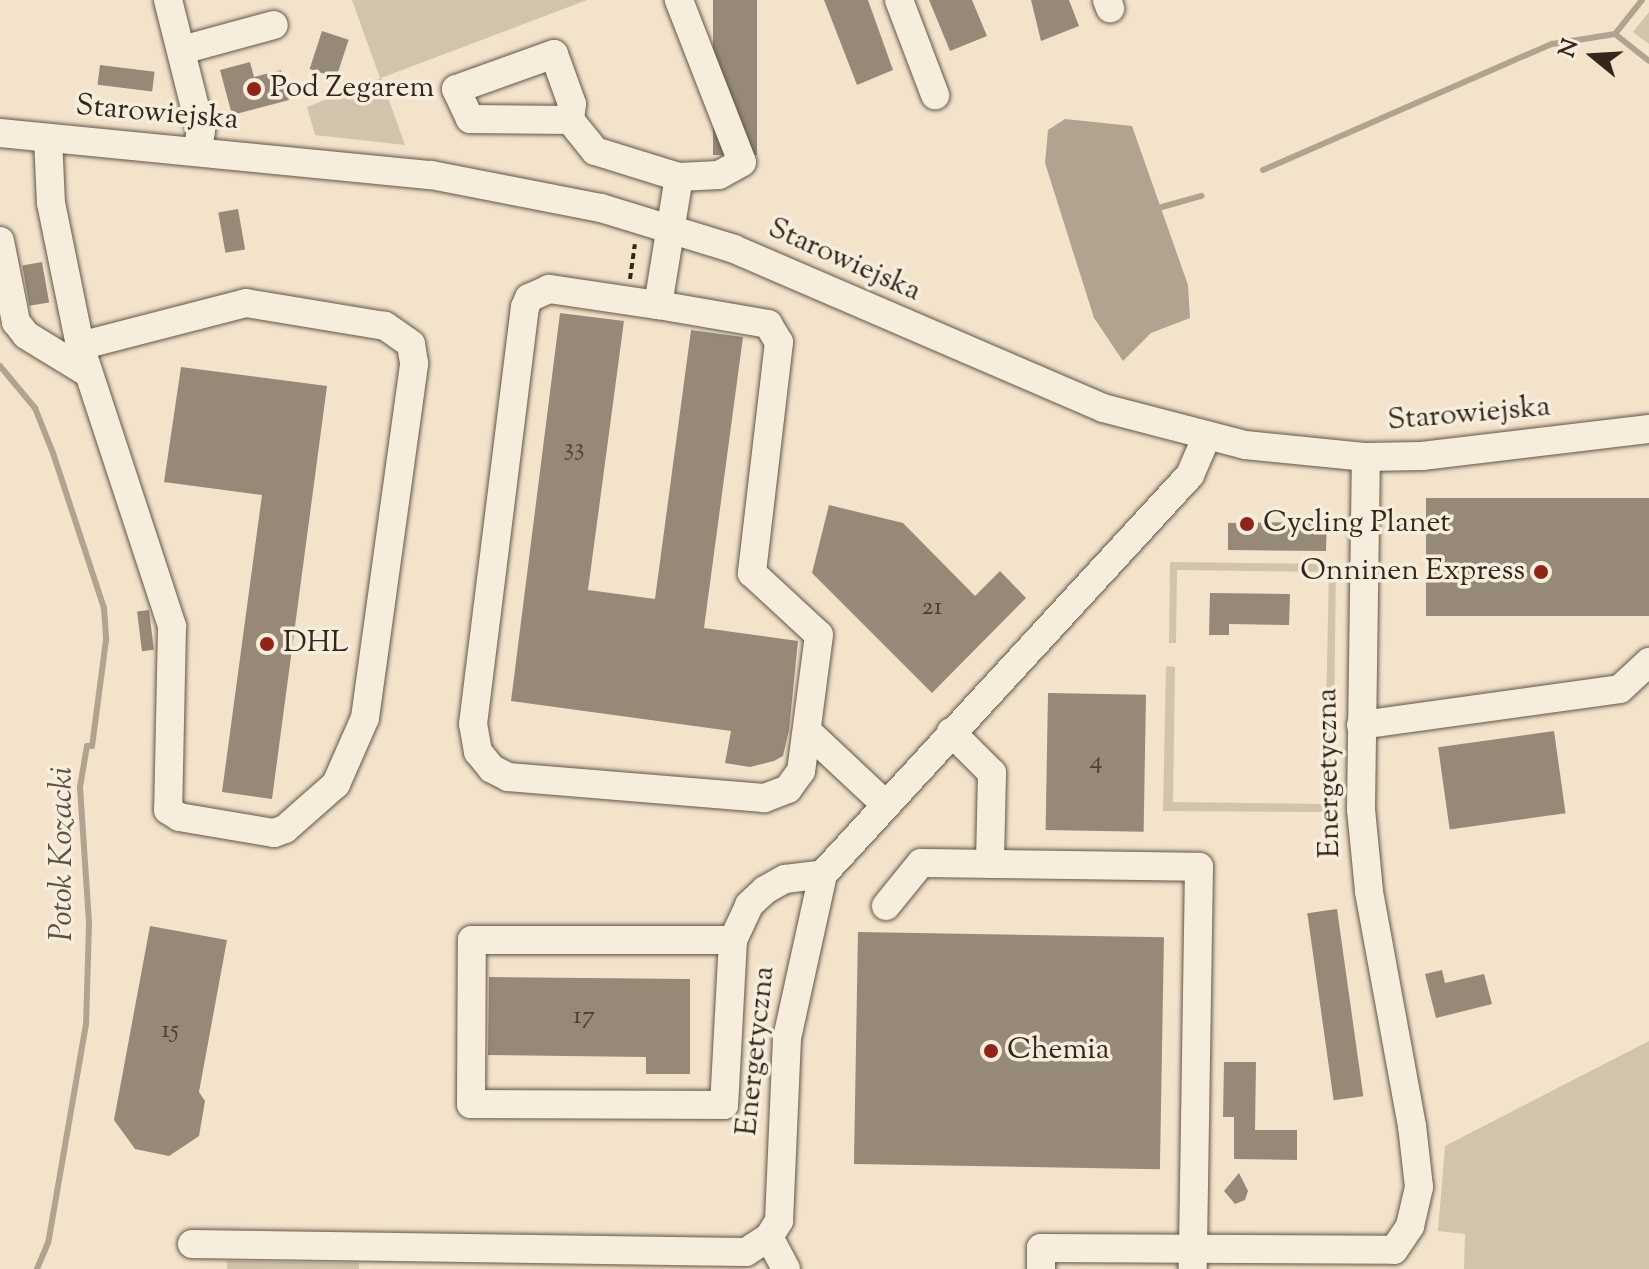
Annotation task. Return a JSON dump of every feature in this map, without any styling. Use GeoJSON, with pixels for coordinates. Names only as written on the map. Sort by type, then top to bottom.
{"type":"FeatureCollection","features":[{"type":"Feature","properties":{"kind":"street"},"geometry":{"type":"LineString","coordinates":[[168,0],[201,131],[197,151]]}},
{"type":"Feature","properties":{"kind":"street"},"geometry":{"type":"LineString","coordinates":[[570,120],[595,151],[679,177],[719,175],[742,162],[679,0]]}},
{"type":"Feature","properties":{"kind":"street"},"geometry":{"type":"LineString","coordinates":[[899,0],[935,95]]}},
{"type":"Feature","properties":{"kind":"street"},"geometry":{"type":"LineString","coordinates":[[182,50],[274,25]]}},
{"type":"Feature","properties":{"kind":"street","name":"Starowiejska"},"geometry":{"type":"LineString","coordinates":[[0,133],[489,183],[669,227],[794,274],[1070,396],[1206,438],[1285,452],[1366,457],[1461,453],[1649,429]]}},
{"type":"Feature","properties":{"kind":"street"},"geometry":{"type":"LineString","coordinates":[[48,138],[49,191],[80,346],[172,626],[168,810],[179,817],[274,833],[285,829],[336,784],[365,718],[414,363],[411,344],[385,326],[246,303],[80,346]]}},
{"type":"Feature","properties":{"kind":"street"},"geometry":{"type":"LineString","coordinates":[[658,305],[679,177]]}},
{"type":"Feature","properties":{"kind":"street"},"geometry":{"type":"LineString","coordinates":[[0,241],[16,322],[26,335],[88,373]]}},
{"type":"Feature","properties":{"kind":"street"},"geometry":{"type":"LineString","coordinates":[[549,289],[658,305],[775,329],[779,342],[752,573],[819,635],[801,771],[788,789],[742,800],[508,777],[492,769],[478,752],[473,724],[525,307],[529,298],[549,289]]}},
{"type":"Feature","properties":{"kind":"street","name":"Energetyczna"},"geometry":{"type":"LineString","coordinates":[[769,1237],[779,1221],[787,1038],[823,874],[1190,475],[1206,438]]}},
{"type":"Feature","properties":{"kind":"street","name":"Energetyczna"},"geometry":{"type":"LineString","coordinates":[[1366,457],[1361,725],[1363,852],[1419,1187],[1410,1226],[1394,1260]]}},
{"type":"Feature","properties":{"kind":"street"},"geometry":{"type":"LineString","coordinates":[[1361,725],[1620,689],[1649,662]]}},
{"type":"Feature","properties":{"kind":"street"},"geometry":{"type":"LineString","coordinates":[[807,731],[885,804]]}},
{"type":"Feature","properties":{"kind":"street"},"geometry":{"type":"LineString","coordinates":[[951,732],[992,773],[990,864]]}},
{"type":"Feature","properties":{"kind":"street"},"geometry":{"type":"LineString","coordinates":[[886,906],[921,863],[1199,867],[1193,1259]]}},
{"type":"Feature","properties":{"kind":"street"},"geometry":{"type":"LineString","coordinates":[[733,940],[472,940],[471,1104],[724,1105],[733,940],[749,905],[765,890],[785,879],[823,874]]}},
{"type":"Feature","properties":{"kind":"street"},"geometry":{"type":"LineString","coordinates":[[192,1244],[382,1259],[746,1252],[769,1237],[786,1269]]}},
{"type":"Feature","properties":{"kind":"street"},"geometry":{"type":"LineString","coordinates":[[1041,1269],[1041,1248],[1193,1259],[1394,1260]]}},
{"type":"Feature","properties":{"kind":"path"},"geometry":{"type":"LineString","coordinates":[[627,301],[636,237]]}},
{"type":"Feature","properties":{"kind":"shaded area"},"geometry":{"type":"Polygon","coordinates":[[[352,0],[587,0],[381,78],[405,145],[315,135],[307,107],[380,78],[352,0]]]}},
{"type":"Feature","properties":{"kind":"shaded area"},"geometry":{"type":"Polygon","coordinates":[[[1649,12],[1649,44],[1633,32],[1649,12]]]}},
{"type":"Feature","properties":{"kind":"shaded area"},"geometry":{"type":"Polygon","coordinates":[[[1065,119],[1132,126],[1188,285],[1190,318],[1151,333],[1123,361],[1094,318],[1045,163],[1048,130],[1065,119]]]}},
{"type":"Feature","properties":{"kind":"shaded area"},"geometry":{"type":"Polygon","coordinates":[[[1170,562],[1336,564],[1333,812],[1163,811],[1166,666],[1175,667],[1173,802],[1324,804],[1329,572],[1177,570],[1176,643],[1169,643],[1170,562]]]}},
{"type":"Feature","properties":{"kind":"shaded area"},"geometry":{"type":"Polygon","coordinates":[[[1649,1041],[1649,1269],[1464,1269],[1465,1234],[1438,1231],[1445,1146],[1649,1041]]]}},
{"type":"Feature","properties":{"kind":"shaded area"},"geometry":{"type":"Polygon","coordinates":[[[227,1261],[359,1263],[359,1269],[227,1269],[227,1261]]]}},
{"type":"Feature","properties":{"kind":"building"},"geometry":{"type":"Polygon","coordinates":[[[713,0],[757,0],[757,155],[713,155],[713,0]]]}},
{"type":"Feature","properties":{"kind":"building"},"geometry":{"type":"Polygon","coordinates":[[[824,0],[868,0],[893,70],[857,85],[824,0]]]}},
{"type":"Feature","properties":{"kind":"building"},"geometry":{"type":"Polygon","coordinates":[[[929,0],[972,0],[987,36],[950,51],[929,0]]]}},
{"type":"Feature","properties":{"kind":"building"},"geometry":{"type":"Polygon","coordinates":[[[1031,0],[1069,0],[1079,26],[1041,41],[1031,0]]]}},
{"type":"Feature","properties":{"kind":"building"},"geometry":{"type":"Polygon","coordinates":[[[322,31],[349,40],[336,78],[310,69],[322,31]]]}},
{"type":"Feature","properties":{"kind":"building"},"geometry":{"type":"Polygon","coordinates":[[[250,62],[254,77],[281,70],[289,100],[232,115],[220,70],[250,62]]]}},
{"type":"Feature","properties":{"kind":"building"},"geometry":{"type":"Polygon","coordinates":[[[100,65],[155,72],[152,92],[98,85],[100,65]]]}},
{"type":"Feature","properties":{"kind":"building"},"geometry":{"type":"Polygon","coordinates":[[[238,209],[245,249],[225,253],[218,212],[238,209]]]}},
{"type":"Feature","properties":{"kind":"building"},"geometry":{"type":"Polygon","coordinates":[[[42,262],[49,302],[29,306],[22,265],[42,262]]]}},
{"type":"Feature","properties":{"kind":"building"},"geometry":{"type":"Polygon","coordinates":[[[560,313],[624,321],[588,590],[655,599],[691,330],[743,337],[704,628],[798,641],[789,730],[783,756],[774,761],[750,767],[725,763],[731,731],[511,701],[560,313]]]}},
{"type":"Feature","properties":{"kind":"building","name":"DHL"},"geometry":{"type":"Polygon","coordinates":[[[181,367],[327,386],[272,799],[222,792],[262,495],[164,482],[181,367]]]}},
{"type":"Feature","properties":{"kind":"building","name":"Onninen Express"},"geometry":{"type":"Polygon","coordinates":[[[1426,498],[1649,498],[1649,616],[1426,616],[1426,498]]]}},
{"type":"Feature","properties":{"kind":"building"},"geometry":{"type":"Polygon","coordinates":[[[829,505],[903,523],[975,596],[1000,571],[1026,598],[932,693],[812,573],[829,505]]]}},
{"type":"Feature","properties":{"kind":"building"},"geometry":{"type":"Polygon","coordinates":[[[1310,516],[1327,516],[1326,551],[1228,550],[1228,523],[1310,522],[1310,516]]]}},
{"type":"Feature","properties":{"kind":"building"},"geometry":{"type":"Polygon","coordinates":[[[1210,593],[1290,594],[1289,625],[1229,624],[1229,635],[1209,635],[1210,593]]]}},
{"type":"Feature","properties":{"kind":"building"},"geometry":{"type":"Polygon","coordinates":[[[149,610],[154,650],[142,651],[137,611],[149,610]]]}},
{"type":"Feature","properties":{"kind":"building"},"geometry":{"type":"Polygon","coordinates":[[[1048,693],[1146,695],[1144,832],[1046,830],[1048,693]]]}},
{"type":"Feature","properties":{"kind":"building"},"geometry":{"type":"Polygon","coordinates":[[[1554,731],[1566,813],[1450,829],[1438,747],[1554,731]]]}},
{"type":"Feature","properties":{"kind":"building"},"geometry":{"type":"Polygon","coordinates":[[[1337,909],[1363,1096],[1334,1100],[1307,913],[1337,909]]]}},
{"type":"Feature","properties":{"kind":"building"},"geometry":{"type":"Polygon","coordinates":[[[150,926],[227,940],[199,1092],[205,1101],[199,1136],[169,1156],[135,1149],[114,1120],[150,926]]]}},
{"type":"Feature","properties":{"kind":"building","name":"Chemia"},"geometry":{"type":"Polygon","coordinates":[[[858,932],[1164,937],[1160,1169],[854,1164],[858,932]]]}},
{"type":"Feature","properties":{"kind":"building"},"geometry":{"type":"Polygon","coordinates":[[[1442,970],[1445,983],[1484,974],[1492,1004],[1436,1018],[1425,974],[1442,970]]]}},
{"type":"Feature","properties":{"kind":"building"},"geometry":{"type":"Polygon","coordinates":[[[489,977],[690,979],[690,1074],[646,1074],[646,1057],[488,1055],[489,977]]]}},
{"type":"Feature","properties":{"kind":"building"},"geometry":{"type":"Polygon","coordinates":[[[1224,1062],[1256,1062],[1255,1130],[1297,1130],[1297,1160],[1234,1159],[1234,1117],[1223,1117],[1224,1062]]]}},
{"type":"Feature","properties":{"kind":"building"},"geometry":{"type":"Polygon","coordinates":[[[1239,1173],[1248,1191],[1245,1200],[1235,1204],[1224,1191],[1239,1173]]]}},
{"type":"Feature","properties":{"kind":"waterway"},"geometry":{"type":"LineString","coordinates":[[1263,170],[1552,44],[1615,34],[1642,0]]}},
{"type":"Feature","properties":{"kind":"waterway"},"geometry":{"type":"LineString","coordinates":[[1615,34],[1649,61]]}},
{"type":"Feature","properties":{"kind":"waterway"},"geometry":{"type":"LineString","coordinates":[[1162,207],[1201,196]]}},
{"type":"Feature","properties":{"kind":"waterway","name":"Potok Kozacki"},"geometry":{"type":"LineString","coordinates":[[0,366],[35,408],[53,453],[104,608],[106,640],[92,746],[87,746],[80,787],[89,924],[86,1024],[48,1243],[37,1269]]}},
{"type":"Feature","properties":{"kind":"place","name":"Pod Zegarem"},"geometry":{"type":"Point","coordinates":[254,89]}},
{"type":"Feature","properties":{"kind":"place","name":"Cycling Planet"},"geometry":{"type":"Point","coordinates":[1247,524]}},
{"type":"Feature","properties":{"kind":"place","name":"Onninen Express"},"geometry":{"type":"Point","coordinates":[1541,572]}},
{"type":"Feature","properties":{"kind":"place","name":"DHL"},"geometry":{"type":"Point","coordinates":[267,644]}},
{"type":"Feature","properties":{"kind":"place","name":"Chemia"},"geometry":{"type":"Point","coordinates":[991,1051]}}]}
